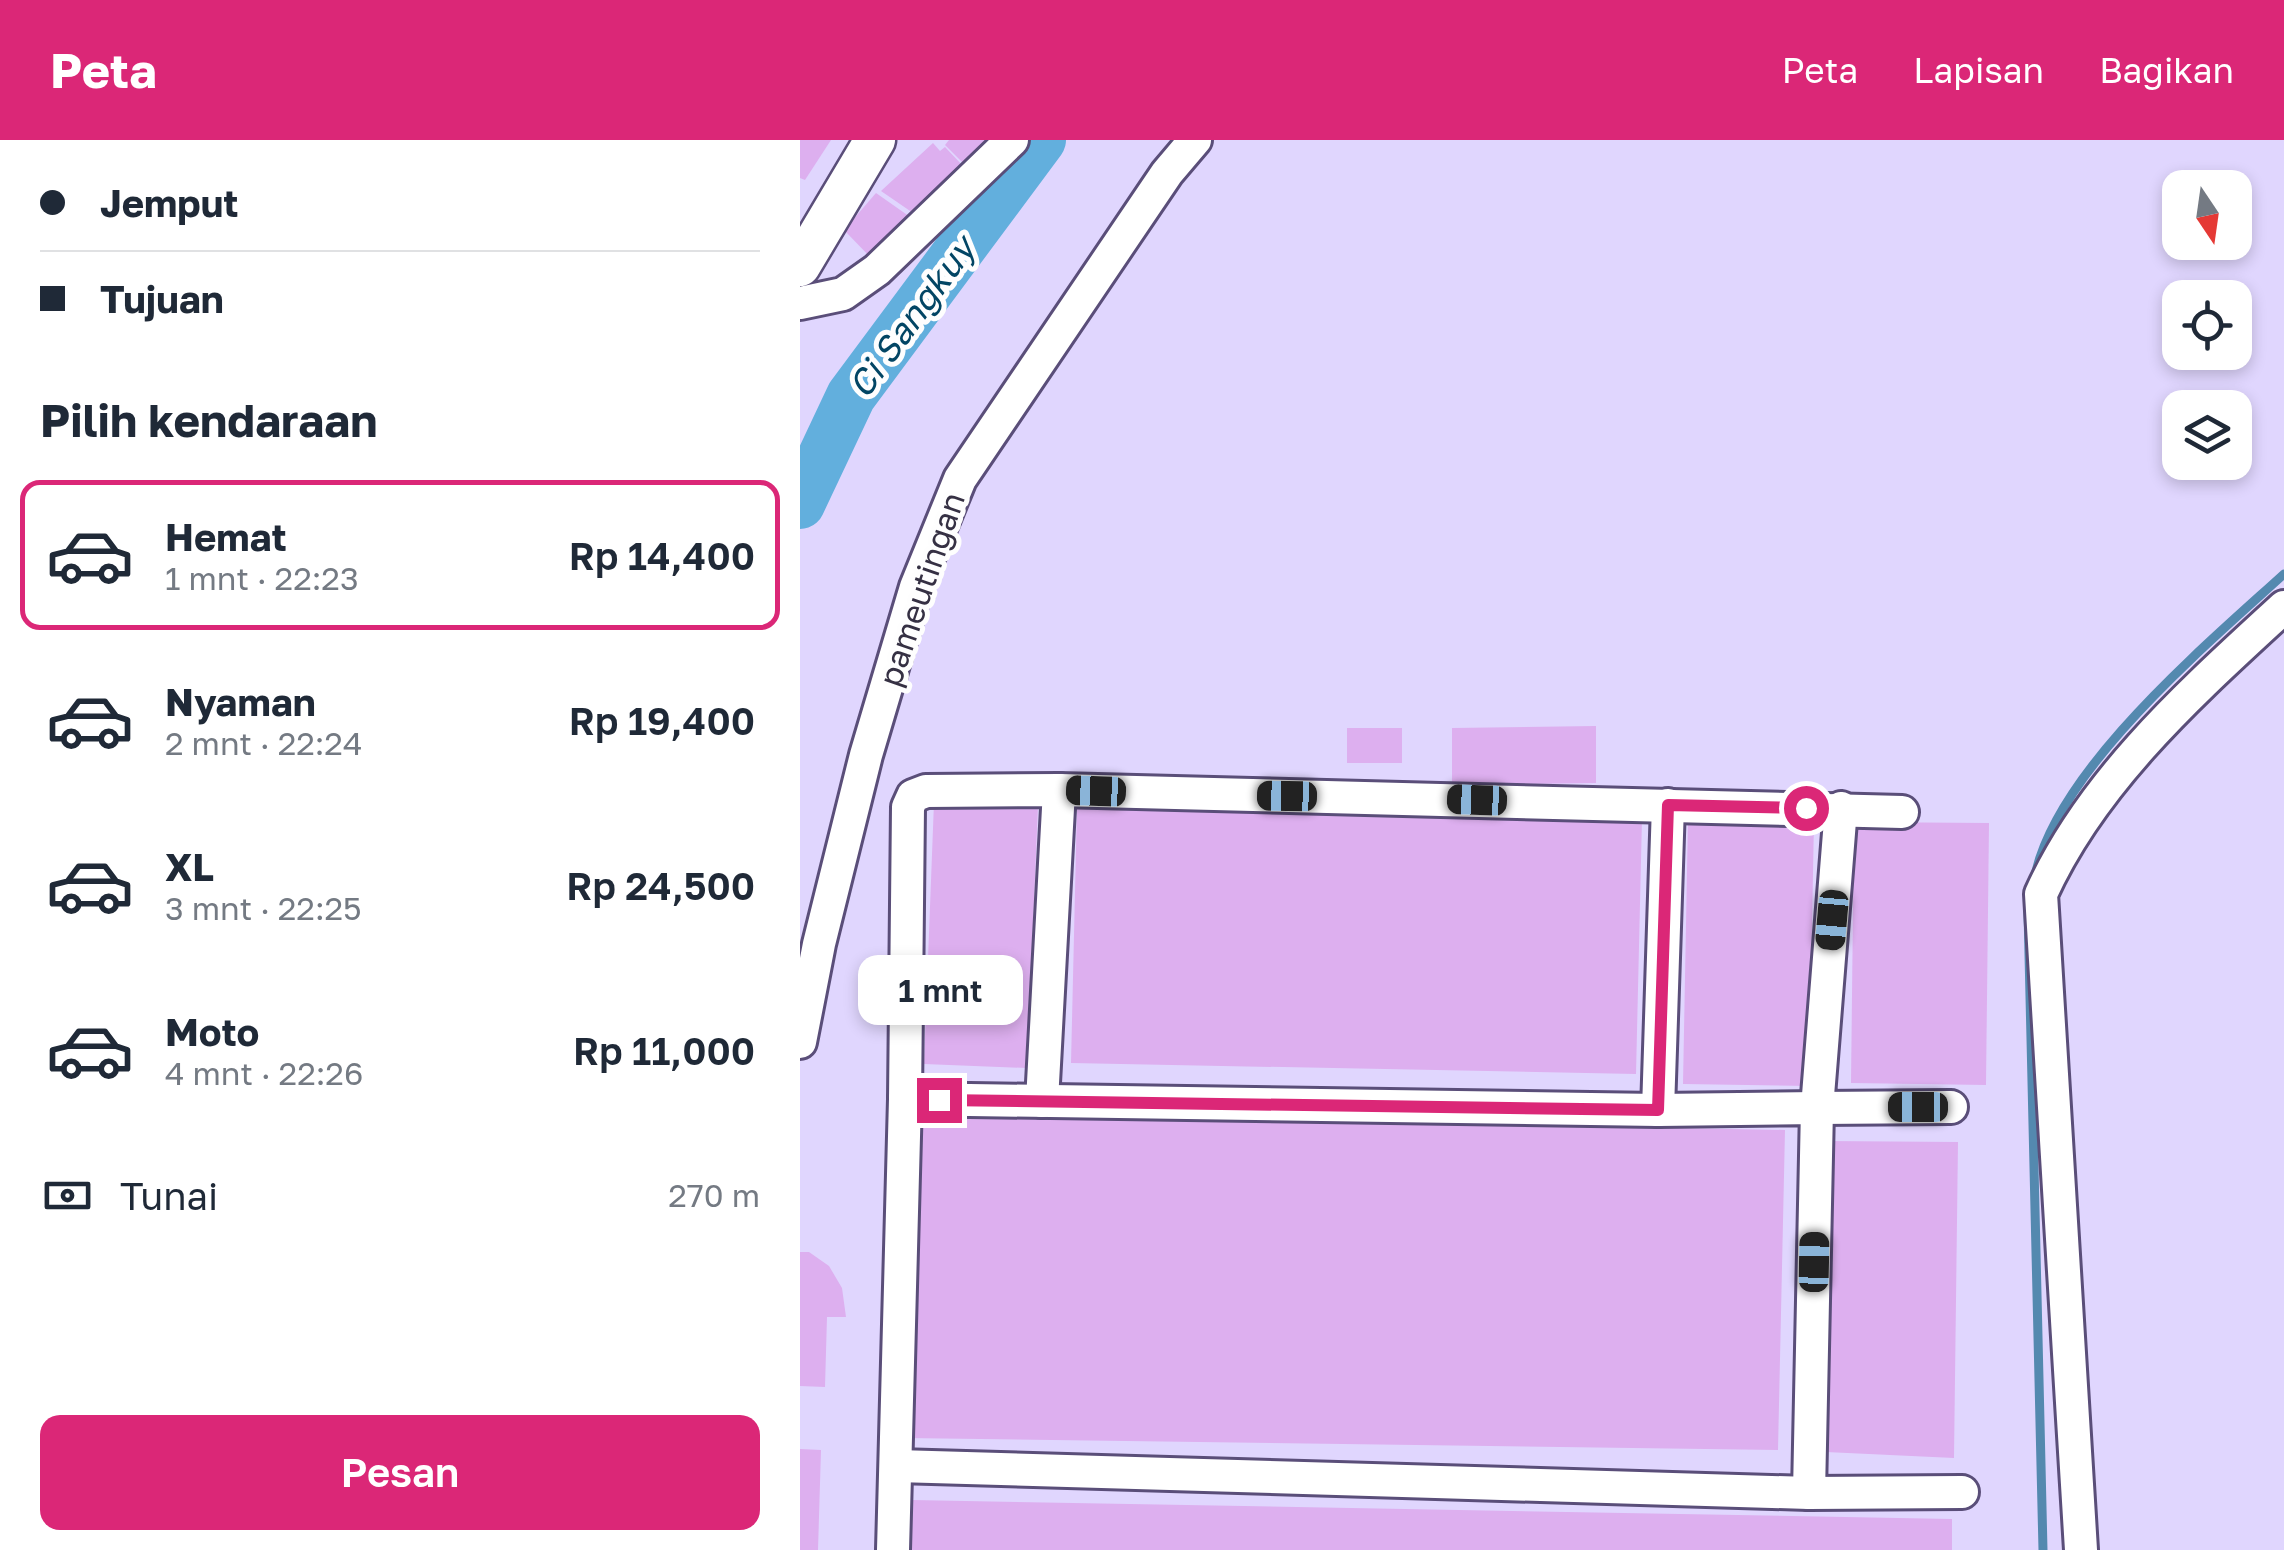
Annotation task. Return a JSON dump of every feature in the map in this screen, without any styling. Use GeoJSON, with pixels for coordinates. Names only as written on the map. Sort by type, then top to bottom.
{"type":"FeatureCollection","features":[{"type":"Feature","properties":{"kind":"main road"},"geometry":{"type":"LineString","coordinates":[[800,266],[875,140]]}},
{"type":"Feature","properties":{"kind":"street"},"geometry":{"type":"LineString","coordinates":[[800,303],[843,294],[877,270],[1012,140]]}},
{"type":"Feature","properties":{"kind":"street","name":"pameutingan"},"geometry":{"type":"LineString","coordinates":[[800,1042],[819,944],[866,755],[916,587],[960,479],[1167,173],[1196,140]]}},
{"type":"Feature","properties":{"kind":"street"},"geometry":{"type":"LineString","coordinates":[[2081,1550],[2042,894],[2056,861],[2101,796],[2160,726],[2284,608]]}},
{"type":"Feature","properties":{"kind":"street"},"geometry":{"type":"LineString","coordinates":[[1042,1102],[1058,790]]}},
{"type":"Feature","properties":{"kind":"street"},"geometry":{"type":"LineString","coordinates":[[893,1550],[908,806],[912,796],[926,791],[1058,790],[1902,812]]}},
{"type":"Feature","properties":{"kind":"street"},"geometry":{"type":"LineString","coordinates":[[1658,1110],[1668,805]]}},
{"type":"Feature","properties":{"kind":"street"},"geometry":{"type":"LineString","coordinates":[[1809,1493],[1817,1108],[1841,808]]}},
{"type":"Feature","properties":{"kind":"street"},"geometry":{"type":"LineString","coordinates":[[905,1099],[1658,1110],[1951,1107]]}},
{"type":"Feature","properties":{"kind":"street"},"geometry":{"type":"LineString","coordinates":[[897,1466],[1809,1493],[1962,1492]]}},
{"type":"Feature","properties":{"kind":"building"},"geometry":{"type":"Polygon","coordinates":[[[800,140],[831,140],[805,180],[800,178],[800,140]]]}},
{"type":"Feature","properties":{"kind":"building"},"geometry":{"type":"Polygon","coordinates":[[[949,140],[996,140],[968,168],[945,145],[949,140]]]}},
{"type":"Feature","properties":{"kind":"building"},"geometry":{"type":"Polygon","coordinates":[[[933,143],[940,151],[945,147],[963,166],[916,215],[881,191],[933,143]]]}},
{"type":"Feature","properties":{"kind":"building"},"geometry":{"type":"Polygon","coordinates":[[[876,193],[913,219],[874,261],[844,230],[876,193]]]}},
{"type":"Feature","properties":{"kind":"building"},"geometry":{"type":"Polygon","coordinates":[[[1596,726],[1596,783],[1452,785],[1452,728],[1596,726]]]}},
{"type":"Feature","properties":{"kind":"building"},"geometry":{"type":"Polygon","coordinates":[[[1347,728],[1402,728],[1402,763],[1347,763],[1347,728]]]}},
{"type":"Feature","properties":{"kind":"building"},"geometry":{"type":"Polygon","coordinates":[[[934,802],[1038,806],[1027,1068],[924,1064],[934,802]]]}},
{"type":"Feature","properties":{"kind":"building"},"geometry":{"type":"Polygon","coordinates":[[[1077,807],[1642,818],[1636,1074],[1071,1063],[1077,807]]]}},
{"type":"Feature","properties":{"kind":"building"},"geometry":{"type":"Polygon","coordinates":[[[1688,818],[1814,820],[1809,1086],[1683,1084],[1688,818]]]}},
{"type":"Feature","properties":{"kind":"building"},"geometry":{"type":"Polygon","coordinates":[[[1854,822],[1989,823],[1986,1085],[1851,1083],[1854,822]]]}},
{"type":"Feature","properties":{"kind":"building"},"geometry":{"type":"Polygon","coordinates":[[[911,1113],[1785,1130],[1778,1450],[905,1438],[911,1113]]]}},
{"type":"Feature","properties":{"kind":"building"},"geometry":{"type":"Polygon","coordinates":[[[1824,1141],[1958,1142],[1954,1458],[1826,1452],[1824,1141]]]}},
{"type":"Feature","properties":{"kind":"building"},"geometry":{"type":"Polygon","coordinates":[[[800,1252],[809,1252],[829,1266],[842,1288],[846,1317],[827,1317],[825,1387],[800,1386],[800,1252]]]}},
{"type":"Feature","properties":{"kind":"building"},"geometry":{"type":"Polygon","coordinates":[[[800,1449],[821,1450],[818,1550],[800,1550],[800,1449]]]}},
{"type":"Feature","properties":{"kind":"building"},"geometry":{"type":"Polygon","coordinates":[[[912,1500],[1952,1519],[1952,1550],[911,1550],[912,1500]]]}},
{"type":"Feature","properties":{"kind":"waterway","name":"Ci Sangkuy"},"geometry":{"type":"LineString","coordinates":[[800,504],[851,396],[1041,140]]}},
{"type":"Feature","properties":{"kind":"waterway"},"geometry":{"type":"LineString","coordinates":[[2034,881],[2047,840],[2100,756],[2175,675],[2284,574]]}},
{"type":"Feature","properties":{"kind":"waterway"},"geometry":{"type":"LineString","coordinates":[[2028,911],[2043,1550]]}},
{"type":"Feature","properties":{"kind":"route"},"geometry":{"type":"LineString","coordinates":[[939,1100],[1658,1110],[1668,805],[1806,808]]}}]}
